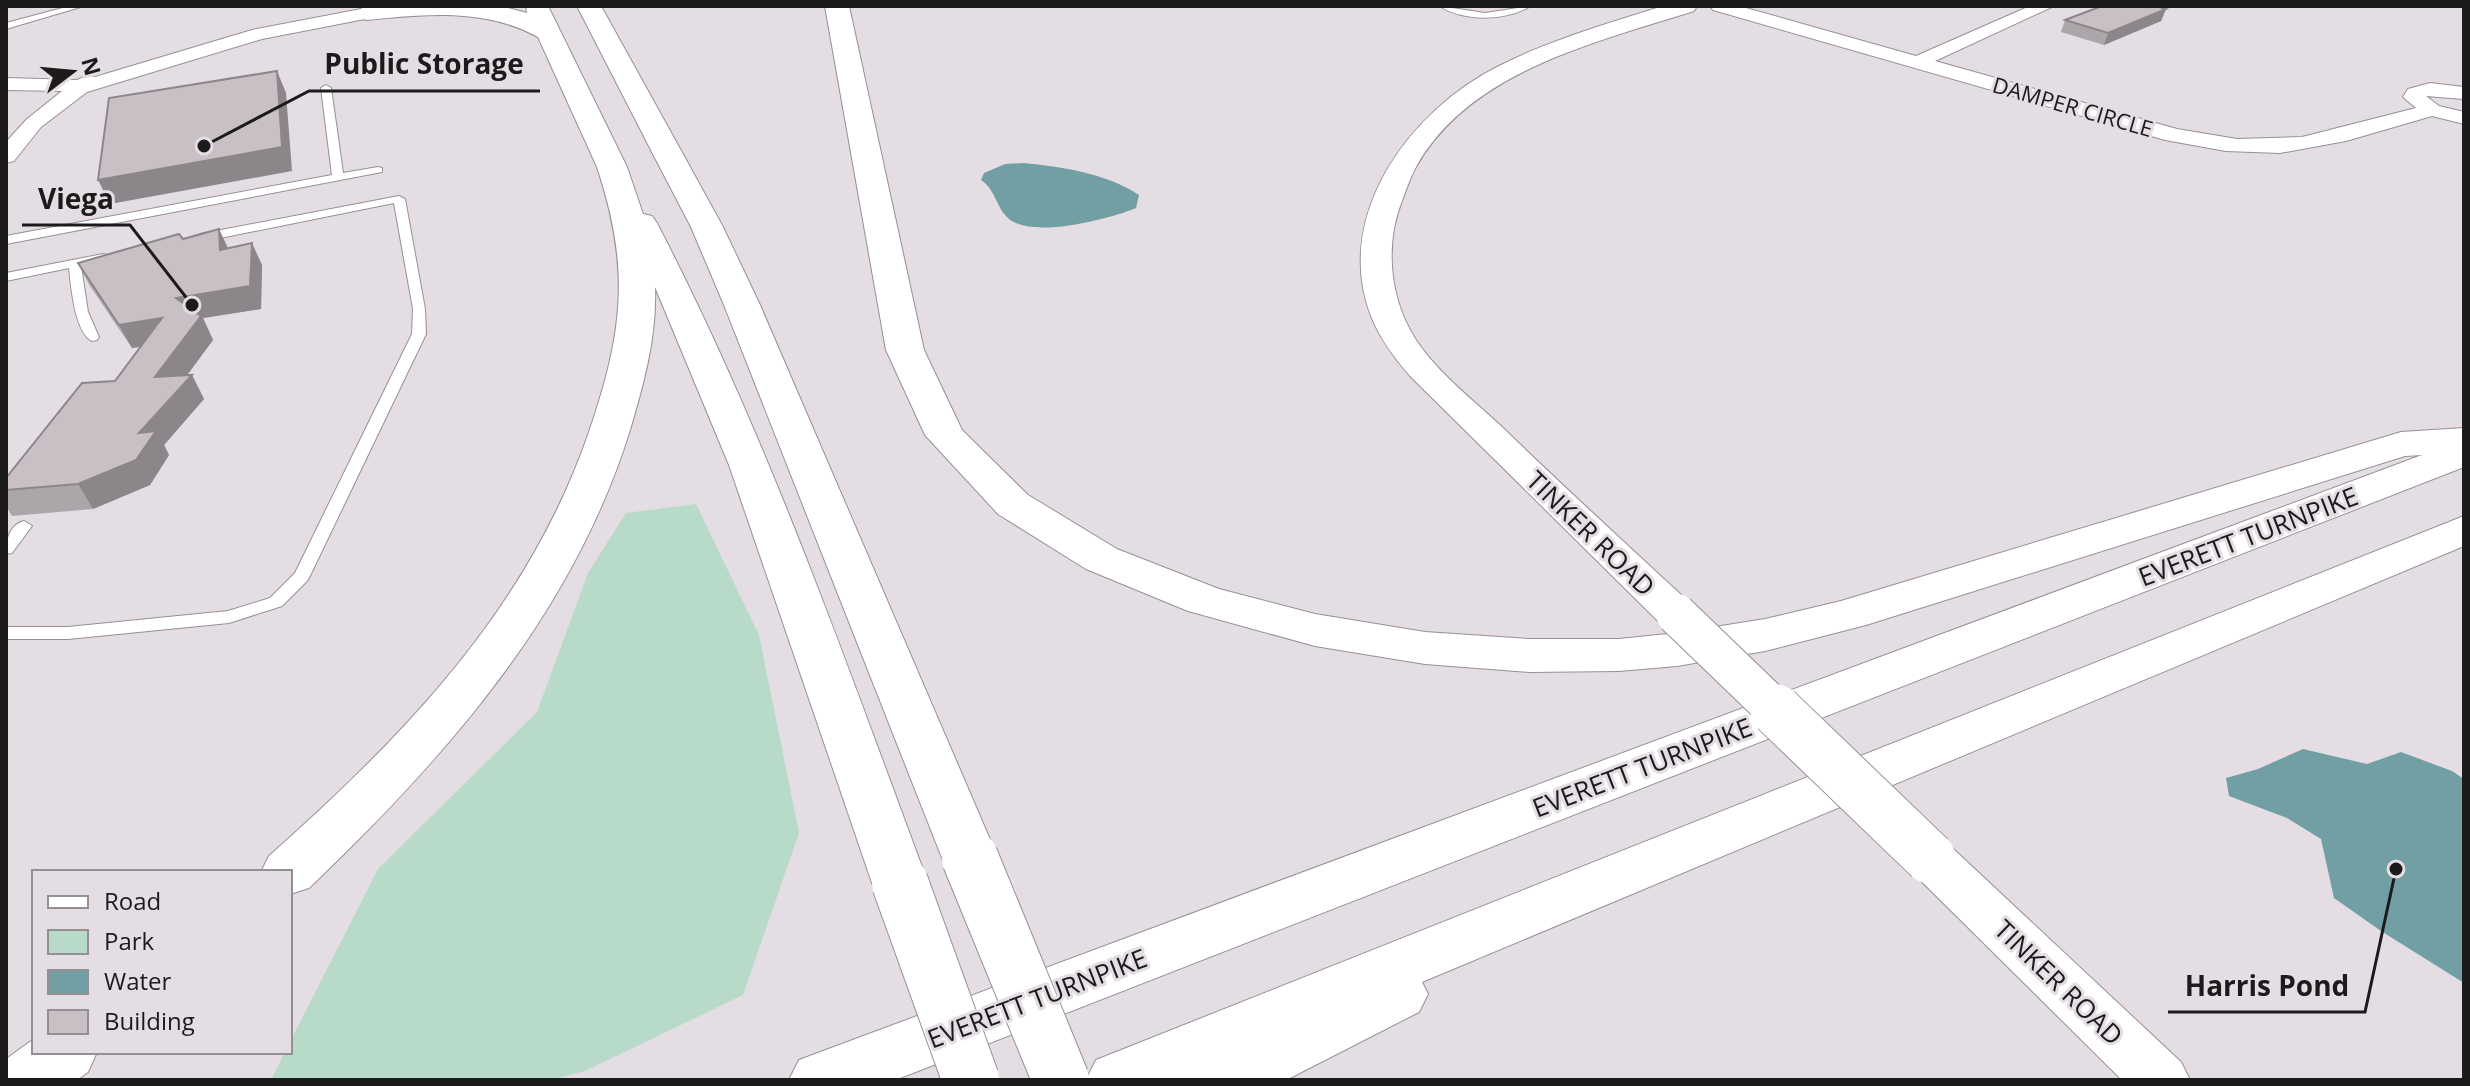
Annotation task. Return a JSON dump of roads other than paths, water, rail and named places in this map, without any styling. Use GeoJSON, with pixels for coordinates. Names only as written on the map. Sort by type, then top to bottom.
{"type":"FeatureCollection","features":[{"type":"Feature","properties":{"kind":"main road"},"geometry":{"type":"LineString","coordinates":[[536,6],[612,167],[677,292],[725,403],[971,1080]]}},
{"type":"Feature","properties":{"kind":"main road"},"geometry":{"type":"LineString","coordinates":[[589,6],[707,227],[742,305],[1061,1080]]}},
{"type":"Feature","properties":{"kind":"main road"},"geometry":{"type":"LineString","coordinates":[[604,34],[607,6]]}},
{"type":"Feature","properties":{"kind":"main road"},"geometry":{"type":"LineString","coordinates":[[367,13],[431,7],[492,10],[520,17],[549,33]]}},
{"type":"Feature","properties":{"kind":"main road"},"geometry":{"type":"LineString","coordinates":[[837,8],[905,350],[922,399],[942,432],[976,471],[1009,500],[1088,551],[1181,593],[1282,623],[1368,641],[1453,652],[1590,656],[1681,649],[1771,633],[1850,614],[2401,444],[2464,440]]}},
{"type":"Feature","properties":{"kind":"main road"},"geometry":{"type":"LineString","coordinates":[[291,870],[362,804],[470,685],[519,620],[574,527],[607,444],[629,361],[638,312],[634,248],[612,167]]}},
{"type":"Feature","properties":{"kind":"main road","name":"EVERETT TURNPIKE"},"geometry":{"type":"LineString","coordinates":[[821,1080],[2464,453]]}},
{"type":"Feature","properties":{"kind":"main road"},"geometry":{"type":"LineString","coordinates":[[1118,1080],[2464,530]]}},
{"type":"Feature","properties":{"kind":"main road"},"geometry":{"type":"LineString","coordinates":[[1224,1080],[1740,826]]}},
{"type":"Feature","properties":{"kind":"main road"},"geometry":{"type":"LineString","coordinates":[[27,1080],[63,1054]]}},
{"type":"Feature","properties":{"kind":"street"},"geometry":{"type":"LineString","coordinates":[[6,156],[34,123],[102,71],[155,51],[243,26],[341,6]]}},
{"type":"Feature","properties":{"kind":"street"},"geometry":{"type":"LineString","coordinates":[[6,84],[86,86],[231,41],[406,6]]}},
{"type":"Feature","properties":{"kind":"street","name":"TINKER ROAD"},"geometry":{"type":"LineString","coordinates":[[1686,6],[1539,58],[1493,79],[1451,105],[1419,138],[1397,173],[1379,225],[1375,248],[1383,305],[1412,356],[1510,455],[2161,1080]]}},
{"type":"Feature","properties":{"kind":"street","name":"DAMPER CIRCLE"},"geometry":{"type":"LineString","coordinates":[[1719,6],[2173,135],[2255,148],[2299,145],[2432,110],[2464,118]]}},
{"type":"Feature","properties":{"kind":"street"},"geometry":{"type":"LineString","coordinates":[[1918,62],[2045,6]]}},
{"type":"Feature","properties":{"kind":"street"},"geometry":{"type":"LineString","coordinates":[[2432,110],[2415,101],[2415,93],[2430,89],[2464,93]]}},
{"type":"Feature","properties":{"kind":"lane"},"geometry":{"type":"LineString","coordinates":[[6,26],[80,6]]}},
{"type":"Feature","properties":{"kind":"lane"},"geometry":{"type":"LineString","coordinates":[[1443,6],[1476,18],[1491,18],[1527,6]]}},
{"type":"Feature","properties":{"kind":"lane"},"geometry":{"type":"LineString","coordinates":[[326,88],[338,178]]}},
{"type":"Feature","properties":{"kind":"lane"},"geometry":{"type":"LineString","coordinates":[[6,240],[378,170]]}},
{"type":"Feature","properties":{"kind":"lane"},"geometry":{"type":"LineString","coordinates":[[6,633],[68,633],[229,617],[276,602],[302,576],[414,348],[419,334],[419,309],[399,199],[183,242]]}},
{"type":"Feature","properties":{"kind":"lane"},"geometry":{"type":"LineString","coordinates":[[6,277],[121,254]]}},
{"type":"Feature","properties":{"kind":"lane"},"geometry":{"type":"LineString","coordinates":[[74,264],[82,312],[92,337]]}},
{"type":"Feature","properties":{"kind":"lane"},"geometry":{"type":"LineString","coordinates":[[6,549],[24,526]]}},
{"type":"Feature","properties":{"kind":"water"},"geometry":{"type":"Polygon","coordinates":[[[1023,163],[1068,169],[1112,181],[1139,195],[1136,208],[1072,225],[1021,225],[1005,215],[981,180],[984,173],[1005,164],[1023,163]]]}},
{"type":"Feature","properties":{"kind":"water"},"geometry":{"type":"Polygon","coordinates":[[[2303,749],[2367,764],[2401,752],[2452,771],[2464,779],[2464,983],[2334,898],[2321,839],[2287,818],[2229,796],[2226,778],[2258,769],[2303,749]]]}},
{"type":"Feature","properties":{"kind":"place","name":"Public Storage"},"geometry":{"type":"Point","coordinates":[204,146]}},
{"type":"Feature","properties":{"kind":"place","name":"Viega"},"geometry":{"type":"Point","coordinates":[192,305]}},
{"type":"Feature","properties":{"kind":"place","name":"Harris Pond"},"geometry":{"type":"Point","coordinates":[2396,869]}}]}
